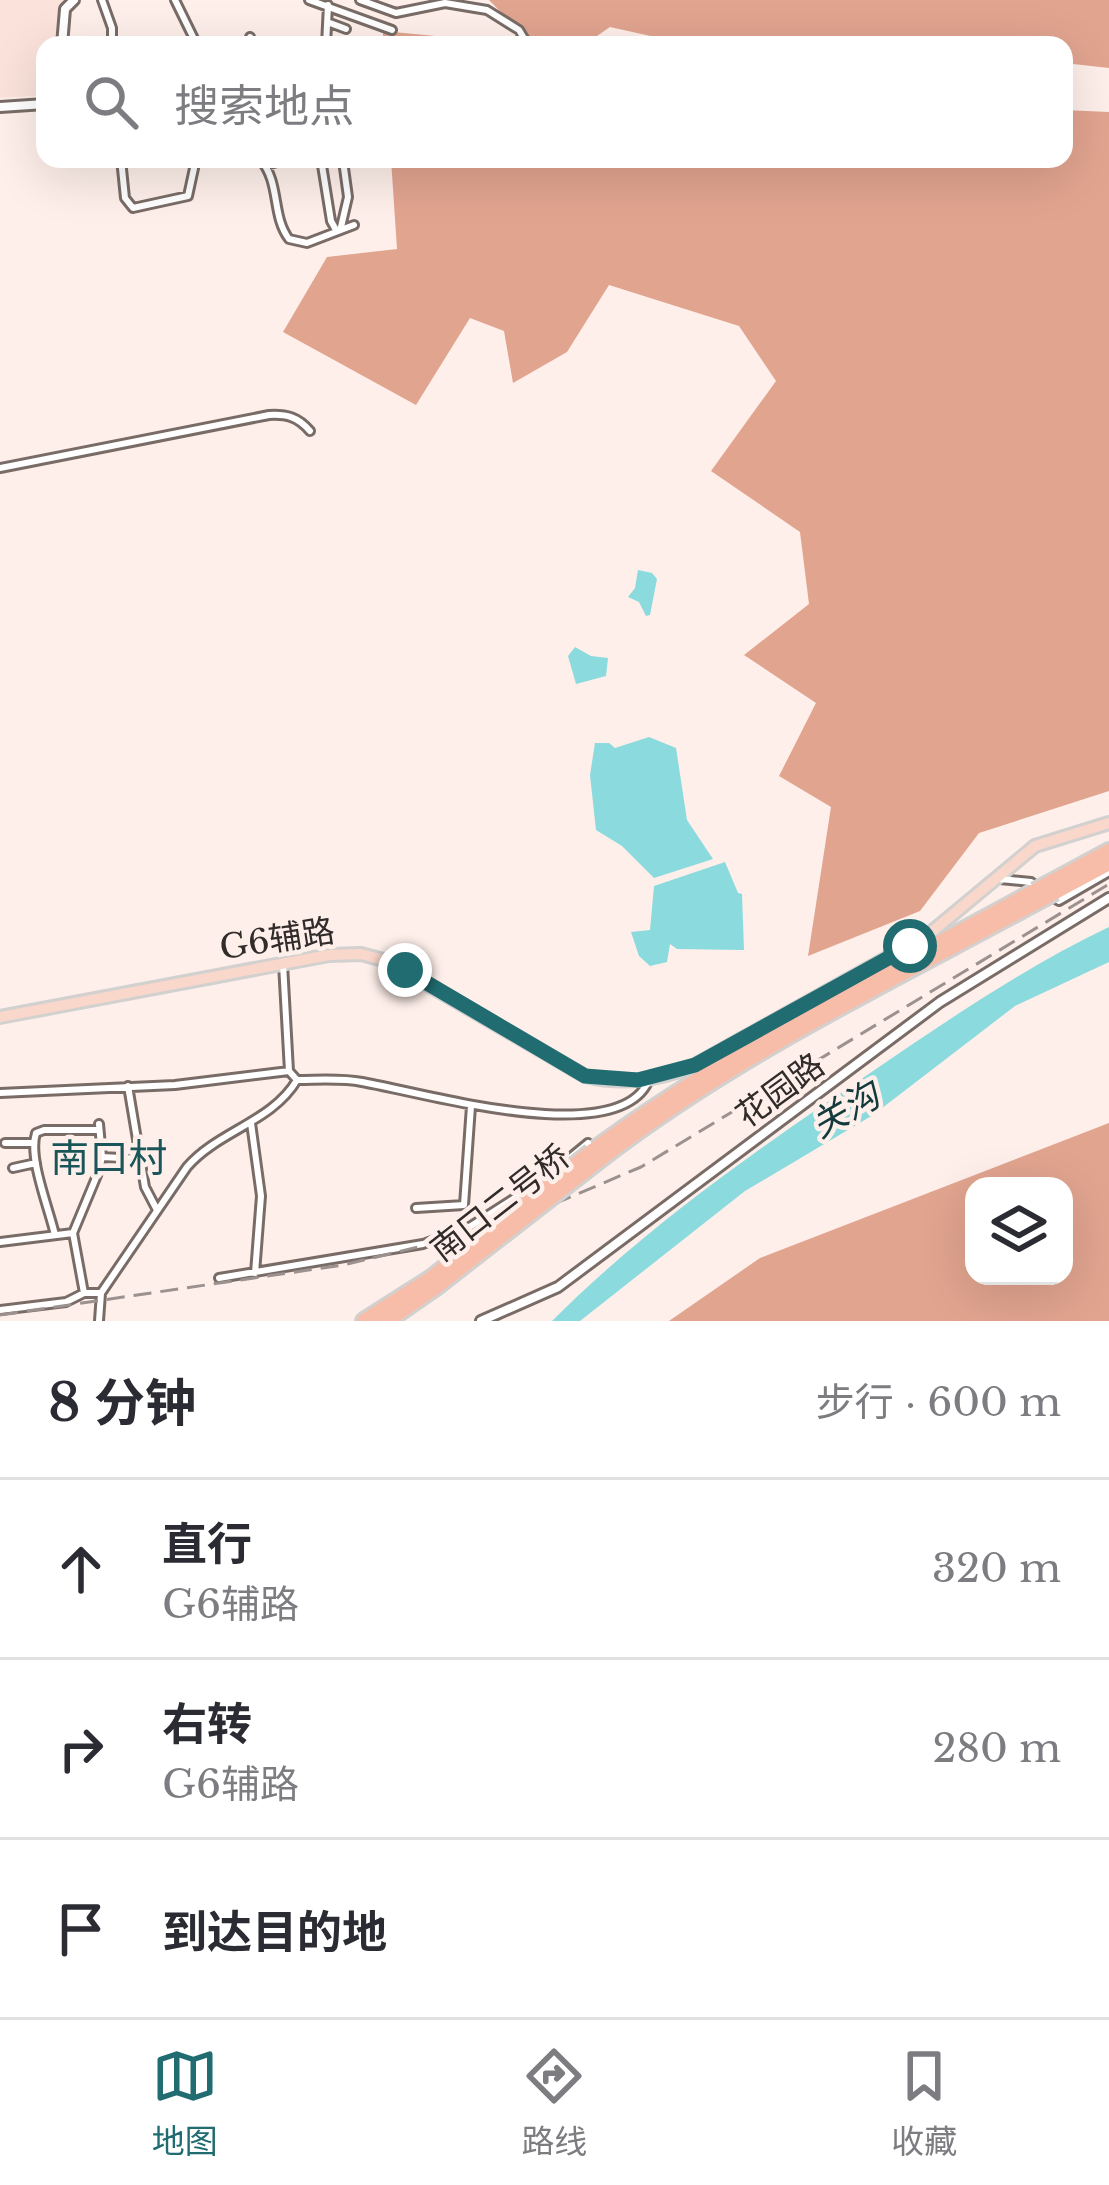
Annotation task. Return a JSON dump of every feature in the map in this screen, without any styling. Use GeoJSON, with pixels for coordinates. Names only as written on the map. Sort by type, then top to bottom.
{"type":"FeatureCollection","features":[{"type":"Feature","properties":{"kind":"highway"},"geometry":{"type":"LineString","coordinates":[[1045,891],[1109,851]]}},
{"type":"Feature","properties":{"kind":"highway"},"geometry":{"type":"LineString","coordinates":[[1045,891],[1109,863]]}},
{"type":"Feature","properties":{"kind":"highway","name":"南口二号桥"},"geometry":{"type":"LineString","coordinates":[[433,1283],[660,1101],[719,1064],[1045,891]]}},
{"type":"Feature","properties":{"kind":"highway"},"geometry":{"type":"LineString","coordinates":[[364,1321],[433,1283]]}},
{"type":"Feature","properties":{"kind":"highway"},"geometry":{"type":"LineString","coordinates":[[387,1321],[433,1283]]}},
{"type":"Feature","properties":{"kind":"main road","name":"G6辅路"},"geometry":{"type":"LineString","coordinates":[[0,1017],[347,953],[374,956],[405,970],[585,1076],[649,1078],[695,1065],[910,946],[946,922],[1035,846],[1109,823]]}},
{"type":"Feature","properties":{"kind":"street"},"geometry":{"type":"LineString","coordinates":[[63,36],[65,10],[74,0]]}},
{"type":"Feature","properties":{"kind":"street"},"geometry":{"type":"LineString","coordinates":[[102,0],[112,36]]}},
{"type":"Feature","properties":{"kind":"street"},"geometry":{"type":"LineString","coordinates":[[176,0],[193,36]]}},
{"type":"Feature","properties":{"kind":"street"},"geometry":{"type":"LineString","coordinates":[[309,0],[392,30]]}},
{"type":"Feature","properties":{"kind":"street"},"geometry":{"type":"LineString","coordinates":[[360,0],[396,13],[445,3],[487,10],[523,36]]}},
{"type":"Feature","properties":{"kind":"street"},"geometry":{"type":"LineString","coordinates":[[328,5],[328,36]]}},
{"type":"Feature","properties":{"kind":"street"},"geometry":{"type":"LineString","coordinates":[[330,23],[346,29]]}},
{"type":"Feature","properties":{"kind":"street"},"geometry":{"type":"LineString","coordinates":[[0,107],[36,105]]}},
{"type":"Feature","properties":{"kind":"street"},"geometry":{"type":"LineString","coordinates":[[122,168],[125,198],[134,208],[188,196],[194,168]]}},
{"type":"Feature","properties":{"kind":"street"},"geometry":{"type":"LineString","coordinates":[[266,168],[273,177],[279,223],[289,239],[307,243],[353,225]]}},
{"type":"Feature","properties":{"kind":"street"},"geometry":{"type":"LineString","coordinates":[[323,168],[339,228]]}},
{"type":"Feature","properties":{"kind":"street"},"geometry":{"type":"LineString","coordinates":[[339,228],[348,197],[344,168]]}},
{"type":"Feature","properties":{"kind":"street"},"geometry":{"type":"LineString","coordinates":[[0,468],[269,415],[285,414],[310,430]]}},
{"type":"Feature","properties":{"kind":"street"},"geometry":{"type":"LineString","coordinates":[[994,879],[1031,882],[1059,901],[1109,872]]}},
{"type":"Feature","properties":{"kind":"street","name":"花园路"},"geometry":{"type":"LineString","coordinates":[[481,1321],[558,1287],[940,1002],[1109,898]]}},
{"type":"Feature","properties":{"kind":"street"},"geometry":{"type":"LineString","coordinates":[[283,964],[289,1071],[297,1080],[358,1081],[471,1106],[557,1114],[622,1107],[634,1102],[649,1078]]}},
{"type":"Feature","properties":{"kind":"street"},"geometry":{"type":"LineString","coordinates":[[0,1093],[175,1085],[289,1071]]}},
{"type":"Feature","properties":{"kind":"street"},"geometry":{"type":"LineString","coordinates":[[99,1321],[101,1293],[200,1153],[285,1099],[297,1080]]}},
{"type":"Feature","properties":{"kind":"street"},"geometry":{"type":"LineString","coordinates":[[128,1086],[145,1187],[158,1210]]}},
{"type":"Feature","properties":{"kind":"street"},"geometry":{"type":"LineString","coordinates":[[416,1208],[464,1205],[471,1106]]}},
{"type":"Feature","properties":{"kind":"street"},"geometry":{"type":"LineString","coordinates":[[250,1121],[261,1196],[255,1274]]}},
{"type":"Feature","properties":{"kind":"street"},"geometry":{"type":"LineString","coordinates":[[55,1235],[36,1163],[36,1133],[99,1127],[102,1157],[94,1190],[73,1233],[84,1292]]}},
{"type":"Feature","properties":{"kind":"street"},"geometry":{"type":"LineString","coordinates":[[5,1143],[33,1143]]}},
{"type":"Feature","properties":{"kind":"street"},"geometry":{"type":"LineString","coordinates":[[219,1278],[423,1244],[471,1226],[592,1152]]}},
{"type":"Feature","properties":{"kind":"street"},"geometry":{"type":"LineString","coordinates":[[102,1157],[140,1159]]}},
{"type":"Feature","properties":{"kind":"street"},"geometry":{"type":"LineString","coordinates":[[13,1168],[36,1163]]}},
{"type":"Feature","properties":{"kind":"street"},"geometry":{"type":"LineString","coordinates":[[0,1242],[73,1233]]}},
{"type":"Feature","properties":{"kind":"street"},"geometry":{"type":"LineString","coordinates":[[0,1310],[66,1302],[84,1292],[101,1293]]}},
{"type":"Feature","properties":{"kind":"shaded area"},"geometry":{"type":"Polygon","coordinates":[[[0,0],[64,0],[58,36],[36,36],[36,96],[0,98],[0,0]]]}},
{"type":"Feature","properties":{"kind":"shaded area"},"geometry":{"type":"Polygon","coordinates":[[[489,0],[1109,0],[1109,68],[1073,64],[1073,36],[650,36],[610,27],[597,36],[524,36],[489,0]]]}},
{"type":"Feature","properties":{"kind":"shaded area"},"geometry":{"type":"Polygon","coordinates":[[[383,31],[435,36],[383,36],[383,31]]]}},
{"type":"Feature","properties":{"kind":"shaded area"},"geometry":{"type":"Polygon","coordinates":[[[1073,110],[1109,112],[1109,791],[979,833],[920,911],[808,956],[831,807],[779,776],[816,703],[744,655],[809,604],[800,532],[711,471],[776,381],[739,326],[609,285],[567,352],[513,383],[504,331],[470,318],[416,405],[283,332],[327,257],[397,249],[392,168],[1073,168],[1073,110]]]}},
{"type":"Feature","properties":{"kind":"shaded area"},"geometry":{"type":"Polygon","coordinates":[[[1109,1123],[1109,1321],[669,1321],[760,1258],[965,1179],[965,1285],[1073,1285],[1073,1177],[969,1177],[1109,1123]]]}},
{"type":"Feature","properties":{"kind":"water"},"geometry":{"type":"Polygon","coordinates":[[[638,570],[657,579],[646,616],[639,602],[628,597],[638,570]]]}},
{"type":"Feature","properties":{"kind":"water"},"geometry":{"type":"Polygon","coordinates":[[[575,647],[608,658],[606,676],[576,684],[568,656],[575,647]]]}},
{"type":"Feature","properties":{"kind":"water"},"geometry":{"type":"Polygon","coordinates":[[[649,737],[676,748],[687,820],[713,859],[654,878],[622,846],[596,830],[590,775],[595,743],[615,748],[649,737]]]}},
{"type":"Feature","properties":{"kind":"water"},"geometry":{"type":"Polygon","coordinates":[[[725,862],[742,894],[744,950],[677,949],[670,944],[667,962],[650,966],[639,956],[631,932],[650,930],[654,886],[725,862]]]}},
{"type":"Feature","properties":{"kind":"water","name":"关沟"},"geometry":{"type":"Polygon","coordinates":[[[1109,927],[1109,962],[1015,1006],[873,1115],[745,1191],[580,1321],[552,1321],[667,1219],[791,1127],[990,993],[1109,927]]]}},
{"type":"Feature","properties":{"kind":"railway"},"geometry":{"type":"LineString","coordinates":[[0,1315],[343,1265],[497,1228],[641,1167],[1109,884]]}},
{"type":"Feature","properties":{"kind":"district","name":"南口村"},"geometry":{"type":"Point","coordinates":[109,1158]}},
{"type":"Feature","properties":{"kind":"route"},"geometry":{"type":"LineString","coordinates":[[405,970],[585,1076],[638,1080],[695,1065],[910,946]]}}]}
